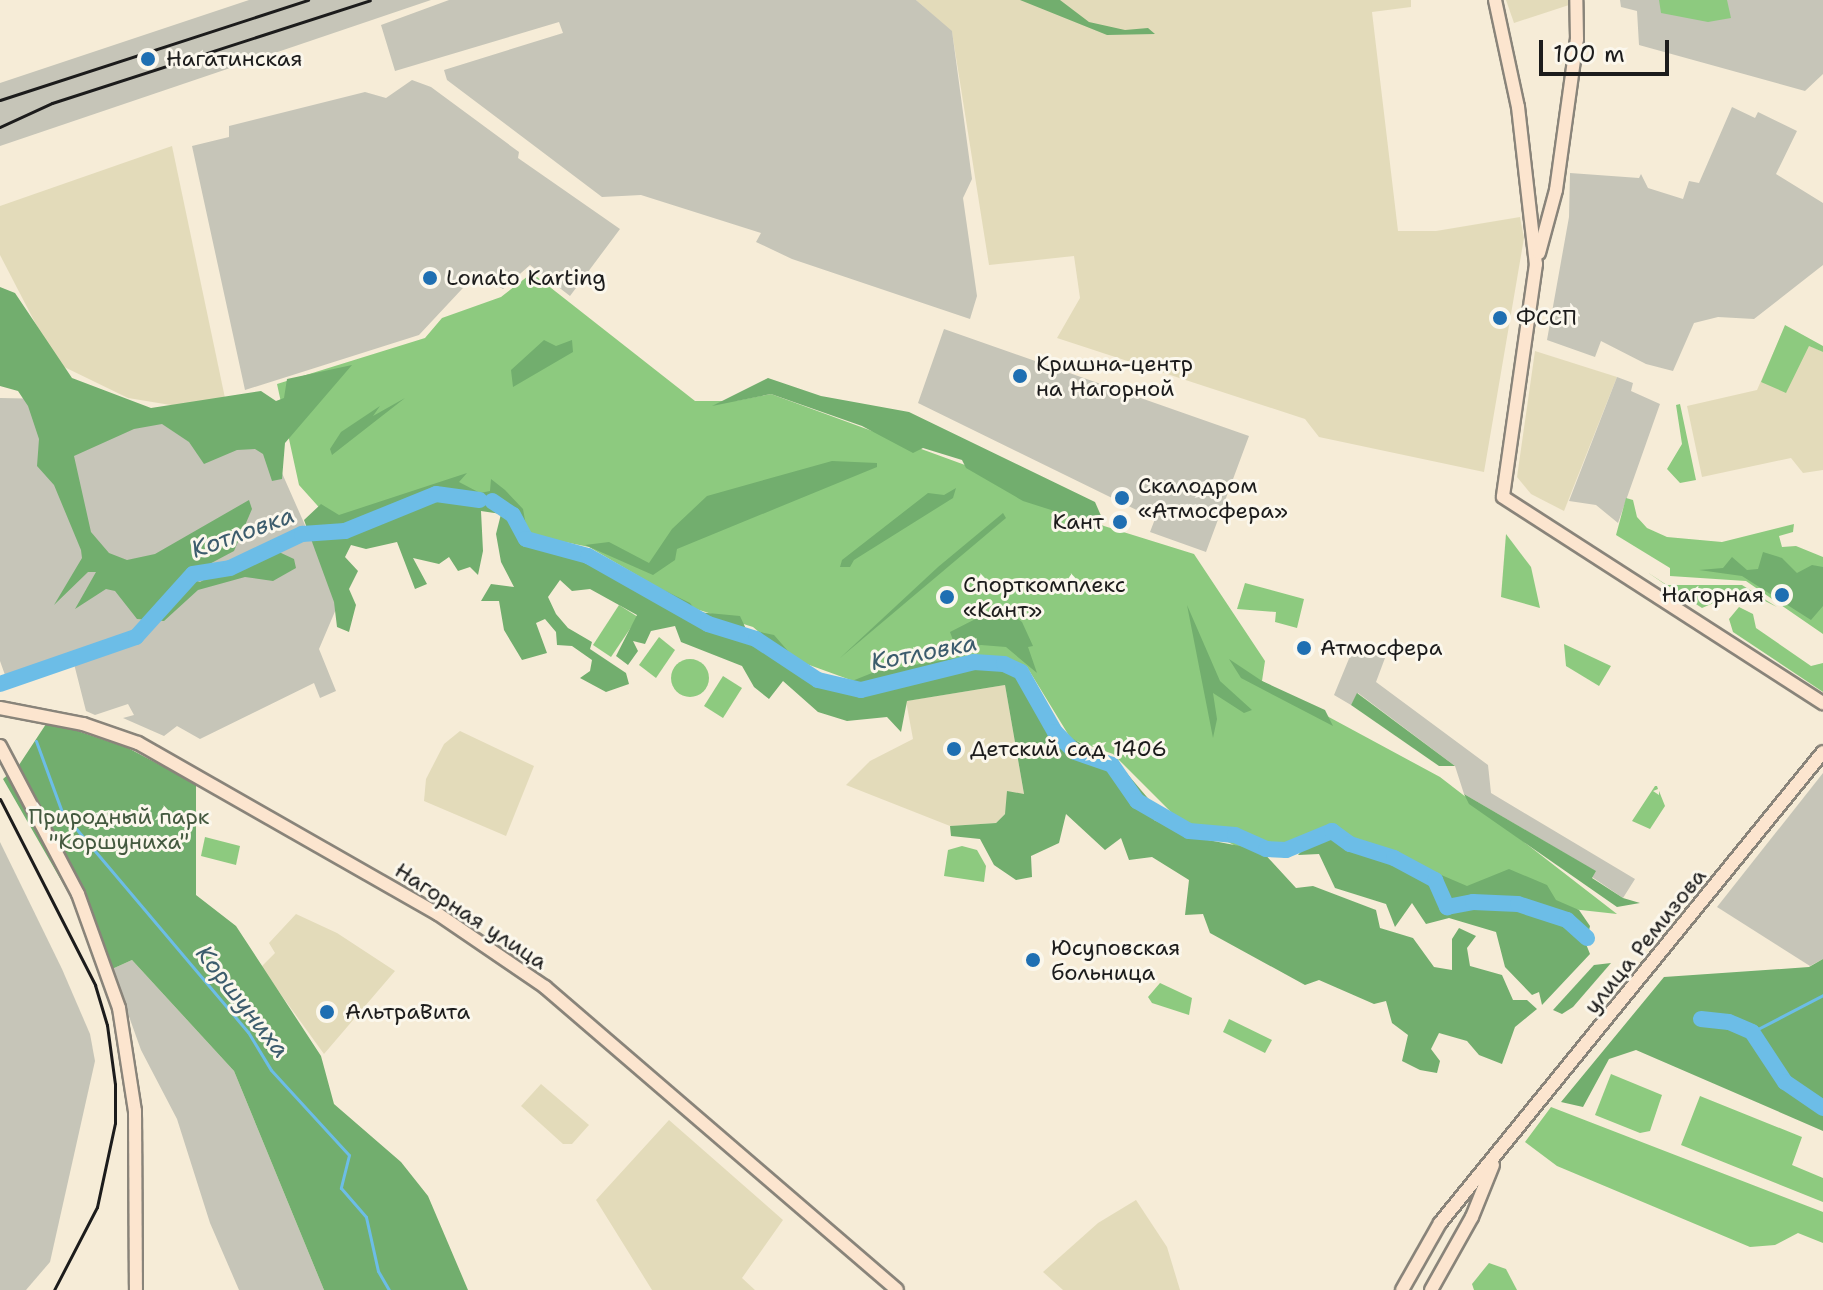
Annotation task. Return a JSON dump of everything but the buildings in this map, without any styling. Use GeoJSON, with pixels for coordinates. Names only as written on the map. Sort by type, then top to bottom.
{"type":"FeatureCollection","features":[{"type":"Feature","properties":{"kind":"street"},"geometry":{"type":"LineString","coordinates":[[1495,0],[1527,179],[1536,264]]}},
{"type":"Feature","properties":{"kind":"street"},"geometry":{"type":"LineString","coordinates":[[1576,0],[1577,39],[1556,190],[1536,264],[1503,497],[1823,703]]}},
{"type":"Feature","properties":{"kind":"street"},"geometry":{"type":"LineString","coordinates":[[1527,179],[1541,197],[1556,190]]}},
{"type":"Feature","properties":{"kind":"street","name":"Нагорная улица"},"geometry":{"type":"LineString","coordinates":[[0,708],[83,724],[138,743],[450,922],[545,987],[897,1290]]}},
{"type":"Feature","properties":{"kind":"street"},"geometry":{"type":"LineString","coordinates":[[0,746],[78,894],[119,1008],[135,1111],[136,1290]]}},
{"type":"Feature","properties":{"kind":"street","name":"улица Ремизова"},"geometry":{"type":"LineString","coordinates":[[1402,1290],[1440,1223],[1823,752]]}},
{"type":"Feature","properties":{"kind":"street","name":"улица Ремизова"},"geometry":{"type":"LineString","coordinates":[[1431,1290],[1462,1236],[1497,1154]]}},
{"type":"Feature","properties":{"kind":"street"},"geometry":{"type":"LineString","coordinates":[[1460,1200],[1463,1212],[1475,1209]]}},
{"type":"Feature","properties":{"kind":"street"},"geometry":{"type":"LineString","coordinates":[[1440,1223],[1458,1219],[1462,1236]]}},
{"type":"Feature","properties":{"kind":"shaded area"},"geometry":{"type":"Polygon","coordinates":[[[249,0],[431,0],[0,146],[0,83],[249,0]]]}},
{"type":"Feature","properties":{"kind":"shaded area"},"geometry":{"type":"Polygon","coordinates":[[[449,0],[916,0],[952,31],[972,179],[963,198],[977,296],[970,319],[792,259],[756,242],[761,233],[641,195],[602,197],[447,80],[444,70],[563,33],[559,22],[395,71],[381,25],[449,0]]]}},
{"type":"Feature","properties":{"kind":"shaded area"},"geometry":{"type":"Polygon","coordinates":[[[916,0],[1411,0],[1411,7],[1372,12],[1398,231],[1436,231],[1520,217],[1524,238],[1484,472],[1319,437],[1305,419],[1057,338],[1080,298],[1074,256],[989,265],[952,32],[916,0]]]}},
{"type":"Feature","properties":{"kind":"shaded area"},"geometry":{"type":"Polygon","coordinates":[[[1506,0],[1568,0],[1569,5],[1514,23],[1506,0]]]}},
{"type":"Feature","properties":{"kind":"shaded area"},"geometry":{"type":"Polygon","coordinates":[[[1620,0],[1823,0],[1823,74],[1805,91],[1639,45],[1637,11],[1621,7],[1620,0]]]}},
{"type":"Feature","properties":{"kind":"shaded area"},"geometry":{"type":"Polygon","coordinates":[[[412,80],[431,87],[519,152],[518,158],[620,229],[570,296],[530,265],[503,289],[476,274],[419,335],[245,390],[192,146],[229,137],[229,126],[365,92],[386,98],[412,80]]]}},
{"type":"Feature","properties":{"kind":"shaded area"},"geometry":{"type":"Polygon","coordinates":[[[1732,107],[1755,118],[1758,112],[1797,131],[1776,174],[1823,203],[1823,265],[1754,319],[1718,317],[1694,323],[1673,371],[1646,364],[1601,341],[1595,357],[1547,340],[1569,217],[1570,173],[1639,178],[1641,174],[1648,188],[1683,199],[1689,181],[1699,183],[1732,107]]]}},
{"type":"Feature","properties":{"kind":"shaded area"},"geometry":{"type":"Polygon","coordinates":[[[172,146],[225,398],[195,409],[128,398],[56,363],[0,255],[0,206],[172,146]]]}},
{"type":"Feature","properties":{"kind":"shaded area"},"geometry":{"type":"Polygon","coordinates":[[[944,329],[1249,436],[1206,552],[1150,532],[1155,519],[918,403],[944,329]]]}},
{"type":"Feature","properties":{"kind":"shaded area"},"geometry":{"type":"Polygon","coordinates":[[[1782,333],[1823,352],[1823,470],[1803,473],[1791,458],[1702,477],[1687,406],[1757,390],[1782,333]]]}},
{"type":"Feature","properties":{"kind":"shaded area"},"geometry":{"type":"Polygon","coordinates":[[[1535,351],[1617,377],[1564,511],[1531,494],[1517,477],[1535,351]]]}},
{"type":"Feature","properties":{"kind":"shaded area"},"geometry":{"type":"Polygon","coordinates":[[[1617,377],[1633,383],[1631,391],[1660,404],[1618,523],[1596,505],[1569,501],[1617,377]]]}},
{"type":"Feature","properties":{"kind":"shaded area"},"geometry":{"type":"Polygon","coordinates":[[[0,398],[53,399],[270,446],[339,602],[319,649],[336,691],[320,698],[314,683],[200,739],[177,726],[164,736],[123,718],[134,715],[128,704],[95,715],[86,711],[72,656],[5,675],[0,661],[0,398]]]}},
{"type":"Feature","properties":{"kind":"shaded area"},"geometry":{"type":"Polygon","coordinates":[[[1355,644],[1385,658],[1376,682],[1488,765],[1491,793],[1635,879],[1623,898],[1592,877],[1595,871],[1464,794],[1455,766],[1358,693],[1351,705],[1334,695],[1355,644]]]}},
{"type":"Feature","properties":{"kind":"shaded area","name":"Детский сад 1406"},"geometry":{"type":"Polygon","coordinates":[[[1005,685],[1024,794],[996,823],[950,826],[846,785],[870,761],[913,739],[906,701],[1005,685]]]}},
{"type":"Feature","properties":{"kind":"shaded area"},"geometry":{"type":"Polygon","coordinates":[[[460,731],[534,766],[506,836],[424,801],[426,779],[444,744],[460,731]]]}},
{"type":"Feature","properties":{"kind":"shaded area"},"geometry":{"type":"Polygon","coordinates":[[[1823,773],[1823,959],[1810,966],[1717,907],[1823,773]]]}},
{"type":"Feature","properties":{"kind":"shaded area"},"geometry":{"type":"Polygon","coordinates":[[[0,842],[62,969],[90,1034],[95,1061],[50,1262],[26,1290],[0,1290],[0,842]]]}},
{"type":"Feature","properties":{"kind":"shaded area","name":"АльтраВита"},"geometry":{"type":"Polygon","coordinates":[[[296,914],[337,933],[395,971],[324,1054],[261,967],[275,953],[269,943],[296,914]]]}},
{"type":"Feature","properties":{"kind":"shaded area"},"geometry":{"type":"Polygon","coordinates":[[[132,960],[234,1071],[324,1290],[239,1290],[210,1223],[177,1119],[141,1050],[112,969],[132,960]]]}},
{"type":"Feature","properties":{"kind":"shaded area"},"geometry":{"type":"Polygon","coordinates":[[[541,1084],[589,1125],[572,1144],[563,1144],[521,1106],[541,1084]]]}},
{"type":"Feature","properties":{"kind":"shaded area"},"geometry":{"type":"Polygon","coordinates":[[[669,1120],[783,1220],[742,1278],[755,1290],[652,1290],[596,1200],[669,1120]]]}},
{"type":"Feature","properties":{"kind":"shaded area"},"geometry":{"type":"Polygon","coordinates":[[[1136,1200],[1167,1247],[1180,1290],[1063,1290],[1043,1272],[1098,1223],[1136,1200]]]}},
{"type":"Feature","properties":{"kind":"green space"},"geometry":{"type":"Polygon","coordinates":[[[1020,0],[1060,0],[1089,22],[1125,30],[1148,28],[1155,34],[1107,35],[1020,0]]]}},
{"type":"Feature","properties":{"kind":"green space"},"geometry":{"type":"Polygon","coordinates":[[[1659,0],[1727,0],[1731,18],[1708,22],[1661,13],[1659,0]]]}},
{"type":"Feature","properties":{"kind":"green space","name":"Спорткомплекс «Кант»"},"geometry":{"type":"Polygon","coordinates":[[[532,273],[695,401],[735,401],[771,394],[1006,480],[1104,526],[1194,554],[1265,661],[1262,681],[1440,777],[1617,914],[1464,897],[1349,839],[1248,852],[1175,816],[1113,754],[1071,739],[1027,667],[989,657],[927,663],[859,683],[790,658],[753,627],[693,608],[589,547],[531,535],[520,511],[443,498],[334,524],[299,485],[277,384],[425,338],[442,318],[501,297],[532,273]]]}},
{"type":"Feature","properties":{"kind":"green space"},"geometry":{"type":"Polygon","coordinates":[[[0,287],[15,293],[72,378],[151,408],[261,391],[276,401],[284,398],[287,379],[352,365],[285,443],[282,479],[272,481],[263,454],[255,449],[237,450],[204,464],[189,442],[162,424],[134,429],[74,456],[91,532],[109,553],[127,560],[155,554],[249,500],[252,509],[234,551],[185,577],[200,582],[225,568],[279,552],[294,559],[296,568],[273,581],[245,577],[198,590],[164,621],[137,619],[115,591],[106,589],[75,609],[96,572],[88,572],[54,605],[82,558],[81,550],[54,485],[37,466],[39,439],[28,406],[18,391],[0,386],[0,287]]]}},
{"type":"Feature","properties":{"kind":"green space"},"geometry":{"type":"Polygon","coordinates":[[[1785,325],[1823,346],[1823,352],[1809,346],[1786,393],[1761,382],[1785,325]]]}},
{"type":"Feature","properties":{"kind":"green space"},"geometry":{"type":"Polygon","coordinates":[[[544,340],[556,346],[572,340],[573,352],[513,387],[511,370],[544,340]]]}},
{"type":"Feature","properties":{"kind":"green space"},"geometry":{"type":"Polygon","coordinates":[[[768,378],[821,396],[909,412],[1095,502],[1102,518],[1095,524],[1023,501],[966,468],[962,460],[923,448],[913,453],[862,426],[771,394],[712,406],[768,378]]]}},
{"type":"Feature","properties":{"kind":"green space"},"geometry":{"type":"Polygon","coordinates":[[[405,398],[332,455],[330,449],[341,432],[380,406],[373,416],[405,398]]]}},
{"type":"Feature","properties":{"kind":"green space"},"geometry":{"type":"Polygon","coordinates":[[[1680,404],[1696,480],[1680,483],[1667,469],[1682,444],[1676,405],[1680,404]]]}},
{"type":"Feature","properties":{"kind":"green space"},"geometry":{"type":"Polygon","coordinates":[[[832,461],[877,463],[877,467],[677,549],[675,560],[653,575],[585,545],[609,542],[649,563],[672,529],[707,496],[832,461]]]}},
{"type":"Feature","properties":{"kind":"green space"},"geometry":{"type":"Polygon","coordinates":[[[467,473],[459,482],[480,493],[490,491],[491,479],[505,490],[523,509],[528,536],[608,574],[616,568],[637,577],[690,603],[697,612],[740,616],[746,629],[774,635],[802,667],[847,683],[877,671],[975,655],[1008,659],[1021,669],[1056,730],[1118,763],[1158,810],[1154,820],[1192,837],[1261,850],[1296,888],[1313,886],[1376,910],[1380,928],[1413,938],[1434,967],[1452,970],[1452,939],[1459,928],[1476,936],[1467,948],[1470,966],[1502,975],[1513,1000],[1527,1000],[1537,1009],[1515,1027],[1502,1064],[1479,1055],[1467,1041],[1439,1033],[1431,1049],[1440,1061],[1437,1073],[1420,1070],[1402,1061],[1408,1035],[1392,1023],[1386,1001],[1374,1004],[1319,980],[1305,985],[1210,933],[1203,914],[1185,915],[1189,880],[1152,857],[1129,860],[1121,838],[1105,850],[1066,814],[1059,843],[1031,856],[1032,877],[1016,880],[994,865],[980,839],[951,836],[950,826],[996,823],[1005,814],[1007,791],[1024,794],[1005,685],[907,701],[901,732],[887,717],[847,721],[818,712],[783,681],[769,699],[754,687],[742,666],[681,642],[675,626],[651,631],[645,644],[633,641],[638,651],[628,665],[616,656],[637,615],[590,589],[572,591],[560,580],[548,597],[556,614],[568,628],[592,642],[590,649],[626,673],[629,684],[606,692],[580,678],[590,671],[592,660],[572,646],[557,645],[556,632],[545,619],[536,623],[547,653],[522,660],[504,630],[499,601],[481,601],[491,584],[514,587],[501,562],[496,534],[501,514],[481,511],[483,551],[478,575],[470,567],[458,571],[449,557],[439,564],[413,558],[427,584],[415,589],[397,542],[366,549],[351,545],[345,557],[358,571],[349,589],[356,605],[349,632],[337,627],[334,602],[304,520],[321,504],[339,515],[467,473]]]}},
{"type":"Feature","properties":{"kind":"green space"},"geometry":{"type":"Polygon","coordinates":[[[956,488],[953,498],[854,560],[850,567],[840,567],[842,560],[928,493],[944,495],[956,488]]]}},
{"type":"Feature","properties":{"kind":"green space"},"geometry":{"type":"Polygon","coordinates":[[[1626,498],[1633,500],[1637,517],[1647,528],[1667,537],[1722,542],[1794,524],[1793,532],[1779,536],[1782,547],[1796,546],[1823,557],[1823,634],[1746,581],[1670,576],[1670,568],[1616,535],[1626,498]]]}},
{"type":"Feature","properties":{"kind":"green space"},"geometry":{"type":"Polygon","coordinates":[[[1003,513],[1006,518],[840,658],[938,567],[1003,513]]]}},
{"type":"Feature","properties":{"kind":"green space"},"geometry":{"type":"Polygon","coordinates":[[[1506,534],[1531,567],[1540,608],[1501,597],[1506,534]]]}},
{"type":"Feature","properties":{"kind":"green space"},"geometry":{"type":"Polygon","coordinates":[[[1763,552],[1782,558],[1797,573],[1812,565],[1823,567],[1823,606],[1811,620],[1742,576],[1699,570],[1723,568],[1732,557],[1747,570],[1758,569],[1763,552]]]}},
{"type":"Feature","properties":{"kind":"green space"},"geometry":{"type":"Polygon","coordinates":[[[1245,583],[1304,599],[1297,628],[1275,622],[1276,612],[1237,609],[1245,583]]]}},
{"type":"Feature","properties":{"kind":"green space"},"geometry":{"type":"Polygon","coordinates":[[[1667,585],[1742,585],[1777,607],[1743,590],[1702,608],[1667,585]]]}},
{"type":"Feature","properties":{"kind":"green space"},"geometry":{"type":"Polygon","coordinates":[[[619,605],[638,617],[611,657],[593,645],[619,605]]]}},
{"type":"Feature","properties":{"kind":"green space"},"geometry":{"type":"Polygon","coordinates":[[[1187,605],[1220,681],[1252,710],[1244,713],[1213,693],[1217,719],[1213,738],[1187,605]]]}},
{"type":"Feature","properties":{"kind":"green space"},"geometry":{"type":"Polygon","coordinates":[[[1739,607],[1753,614],[1756,628],[1811,666],[1823,663],[1823,692],[1733,632],[1729,619],[1739,607]]]}},
{"type":"Feature","properties":{"kind":"green space"},"geometry":{"type":"Polygon","coordinates":[[[1006,609],[1022,622],[1033,646],[1028,647],[1037,673],[1006,647],[981,645],[901,658],[953,640],[950,632],[993,610],[1006,609]]]}},
{"type":"Feature","properties":{"kind":"green space"},"geometry":{"type":"Polygon","coordinates":[[[659,637],[675,650],[656,678],[639,665],[659,637]]]}},
{"type":"Feature","properties":{"kind":"green space"},"geometry":{"type":"Polygon","coordinates":[[[1564,644],[1611,666],[1599,686],[1566,666],[1564,644]]]}},
{"type":"Feature","properties":{"kind":"green space"},"geometry":{"type":"Polygon","coordinates":[[[690,659],[703,665],[709,678],[703,691],[690,697],[677,691],[671,678],[677,665],[690,659]]]}},
{"type":"Feature","properties":{"kind":"green space"},"geometry":{"type":"Polygon","coordinates":[[[1229,659],[1262,681],[1325,710],[1333,726],[1241,678],[1229,659]]]}},
{"type":"Feature","properties":{"kind":"green space"},"geometry":{"type":"Polygon","coordinates":[[[723,676],[742,688],[723,718],[704,706],[723,676]]]}},
{"type":"Feature","properties":{"kind":"green space"},"geometry":{"type":"Polygon","coordinates":[[[1357,693],[1455,766],[1439,766],[1351,705],[1357,693]]]}},
{"type":"Feature","properties":{"kind":"green space","name":"Природный парк \"Коршуниха\""},"geometry":{"type":"Polygon","coordinates":[[[48,721],[128,748],[196,784],[196,895],[236,926],[321,1056],[334,1104],[401,1162],[428,1196],[468,1290],[324,1290],[234,1071],[132,960],[112,969],[3,779],[19,765],[48,721]]]}},
{"type":"Feature","properties":{"kind":"green space"},"geometry":{"type":"Polygon","coordinates":[[[1655,786],[1658,789],[1653,791],[1659,795],[1659,791],[1665,806],[1650,829],[1632,821],[1655,786]]]}},
{"type":"Feature","properties":{"kind":"green space"},"geometry":{"type":"Polygon","coordinates":[[[1464,794],[1596,871],[1592,878],[1623,898],[1640,903],[1617,907],[1469,804],[1464,794]]]}},
{"type":"Feature","properties":{"kind":"green space"},"geometry":{"type":"Polygon","coordinates":[[[1318,832],[1350,836],[1467,886],[1509,869],[1547,885],[1556,900],[1579,910],[1590,926],[1586,944],[1590,954],[1542,1005],[1539,992],[1532,995],[1505,967],[1496,932],[1449,918],[1426,924],[1412,903],[1395,927],[1386,904],[1335,888],[1319,854],[1298,855],[1318,832]]]}},
{"type":"Feature","properties":{"kind":"green space"},"geometry":{"type":"Polygon","coordinates":[[[205,837],[240,846],[236,865],[201,856],[205,837]]]}},
{"type":"Feature","properties":{"kind":"green space"},"geometry":{"type":"Polygon","coordinates":[[[962,846],[977,850],[986,866],[984,882],[944,876],[948,850],[962,846]]]}},
{"type":"Feature","properties":{"kind":"green space"},"geometry":{"type":"Polygon","coordinates":[[[1823,959],[1823,1131],[1636,1050],[1609,1059],[1583,1107],[1561,1102],[1664,977],[1809,967],[1823,959]]]}},
{"type":"Feature","properties":{"kind":"green space"},"geometry":{"type":"Polygon","coordinates":[[[1611,963],[1573,1007],[1562,1014],[1553,1010],[1594,965],[1611,963]]]}},
{"type":"Feature","properties":{"kind":"green space"},"geometry":{"type":"Polygon","coordinates":[[[1160,983],[1192,998],[1189,1015],[1152,1003],[1148,997],[1160,983]]]}},
{"type":"Feature","properties":{"kind":"green space"},"geometry":{"type":"Polygon","coordinates":[[[1229,1019],[1272,1040],[1265,1053],[1223,1032],[1229,1019]]]}},
{"type":"Feature","properties":{"kind":"green space"},"geometry":{"type":"Polygon","coordinates":[[[1611,1074],[1662,1095],[1650,1131],[1640,1133],[1595,1115],[1611,1074]]]}},
{"type":"Feature","properties":{"kind":"green space"},"geometry":{"type":"Polygon","coordinates":[[[1700,1096],[1802,1137],[1792,1165],[1823,1178],[1823,1202],[1681,1145],[1700,1096]]]}},
{"type":"Feature","properties":{"kind":"green space"},"geometry":{"type":"Polygon","coordinates":[[[1551,1107],[1823,1212],[1823,1243],[1798,1233],[1775,1245],[1750,1247],[1557,1166],[1525,1142],[1551,1107]]]}},
{"type":"Feature","properties":{"kind":"green space"},"geometry":{"type":"Polygon","coordinates":[[[1489,1263],[1506,1269],[1517,1290],[1474,1290],[1472,1284],[1489,1263]]]}},
{"type":"Feature","properties":{"kind":"waterway","name":"Котловка"},"geometry":{"type":"LineString","coordinates":[[0,684],[136,637],[193,574],[230,568],[302,534],[345,531],[436,494],[480,500]]}},
{"type":"Feature","properties":{"kind":"waterway","name":"Котловка"},"geometry":{"type":"LineString","coordinates":[[492,501],[513,515],[526,539],[588,556],[708,624],[756,639],[818,680],[861,690],[974,662],[1004,664],[1021,672],[1055,732],[1075,752],[1112,765],[1137,801],[1189,831],[1235,835],[1266,849],[1286,850],[1332,831],[1350,844],[1394,858],[1435,880],[1447,907],[1473,902],[1518,904],[1567,920],[1587,938]]}},
{"type":"Feature","properties":{"kind":"waterway","name":"Коршуниха"},"geometry":{"type":"LineString","coordinates":[[36,741],[62,812],[248,1032],[271,1070],[349,1155],[341,1188],[366,1217],[378,1271],[389,1290]]}},
{"type":"Feature","properties":{"kind":"waterway"},"geometry":{"type":"LineString","coordinates":[[1752,1032],[1823,995]]}},
{"type":"Feature","properties":{"kind":"waterway","name":"Котловка"},"geometry":{"type":"LineString","coordinates":[[1701,1019],[1729,1022],[1752,1032],[1785,1082],[1823,1108]]}},
{"type":"Feature","properties":{"kind":"railway"},"geometry":{"type":"LineString","coordinates":[[0,100],[308,0]]}},
{"type":"Feature","properties":{"kind":"railway"},"geometry":{"type":"LineString","coordinates":[[0,127],[52,103],[370,0]]}},
{"type":"Feature","properties":{"kind":"railway"},"geometry":{"type":"LineString","coordinates":[[0,799],[95,985],[107,1025],[115,1084],[115,1123],[97,1207],[54,1290]]}},
{"type":"Feature","properties":{"kind":"place","name":"Нагатинская"},"geometry":{"type":"Point","coordinates":[148,59]}},
{"type":"Feature","properties":{"kind":"place","name":"Lonato Karting"},"geometry":{"type":"Point","coordinates":[430,278]}},
{"type":"Feature","properties":{"kind":"place","name":"ФССП"},"geometry":{"type":"Point","coordinates":[1500,318]}},
{"type":"Feature","properties":{"kind":"place","name":"Кришна-центр на Нагорной"},"geometry":{"type":"Point","coordinates":[1020,376]}},
{"type":"Feature","properties":{"kind":"place","name":"Скалодром «Атмосфера»"},"geometry":{"type":"Point","coordinates":[1122,498]}},
{"type":"Feature","properties":{"kind":"place","name":"Кант"},"geometry":{"type":"Point","coordinates":[1120,522]}},
{"type":"Feature","properties":{"kind":"place","name":"Нагорная"},"geometry":{"type":"Point","coordinates":[1782,595]}},
{"type":"Feature","properties":{"kind":"place","name":"Спорткомплекс «Кант»"},"geometry":{"type":"Point","coordinates":[947,597]}},
{"type":"Feature","properties":{"kind":"place","name":"Атмосфера"},"geometry":{"type":"Point","coordinates":[1304,648]}},
{"type":"Feature","properties":{"kind":"place","name":"Детский сад 1406"},"geometry":{"type":"Point","coordinates":[954,749]}},
{"type":"Feature","properties":{"kind":"place","name":"Юсуповская больница"},"geometry":{"type":"Point","coordinates":[1033,960]}},
{"type":"Feature","properties":{"kind":"place","name":"АльтраВита"},"geometry":{"type":"Point","coordinates":[327,1012]}}]}
